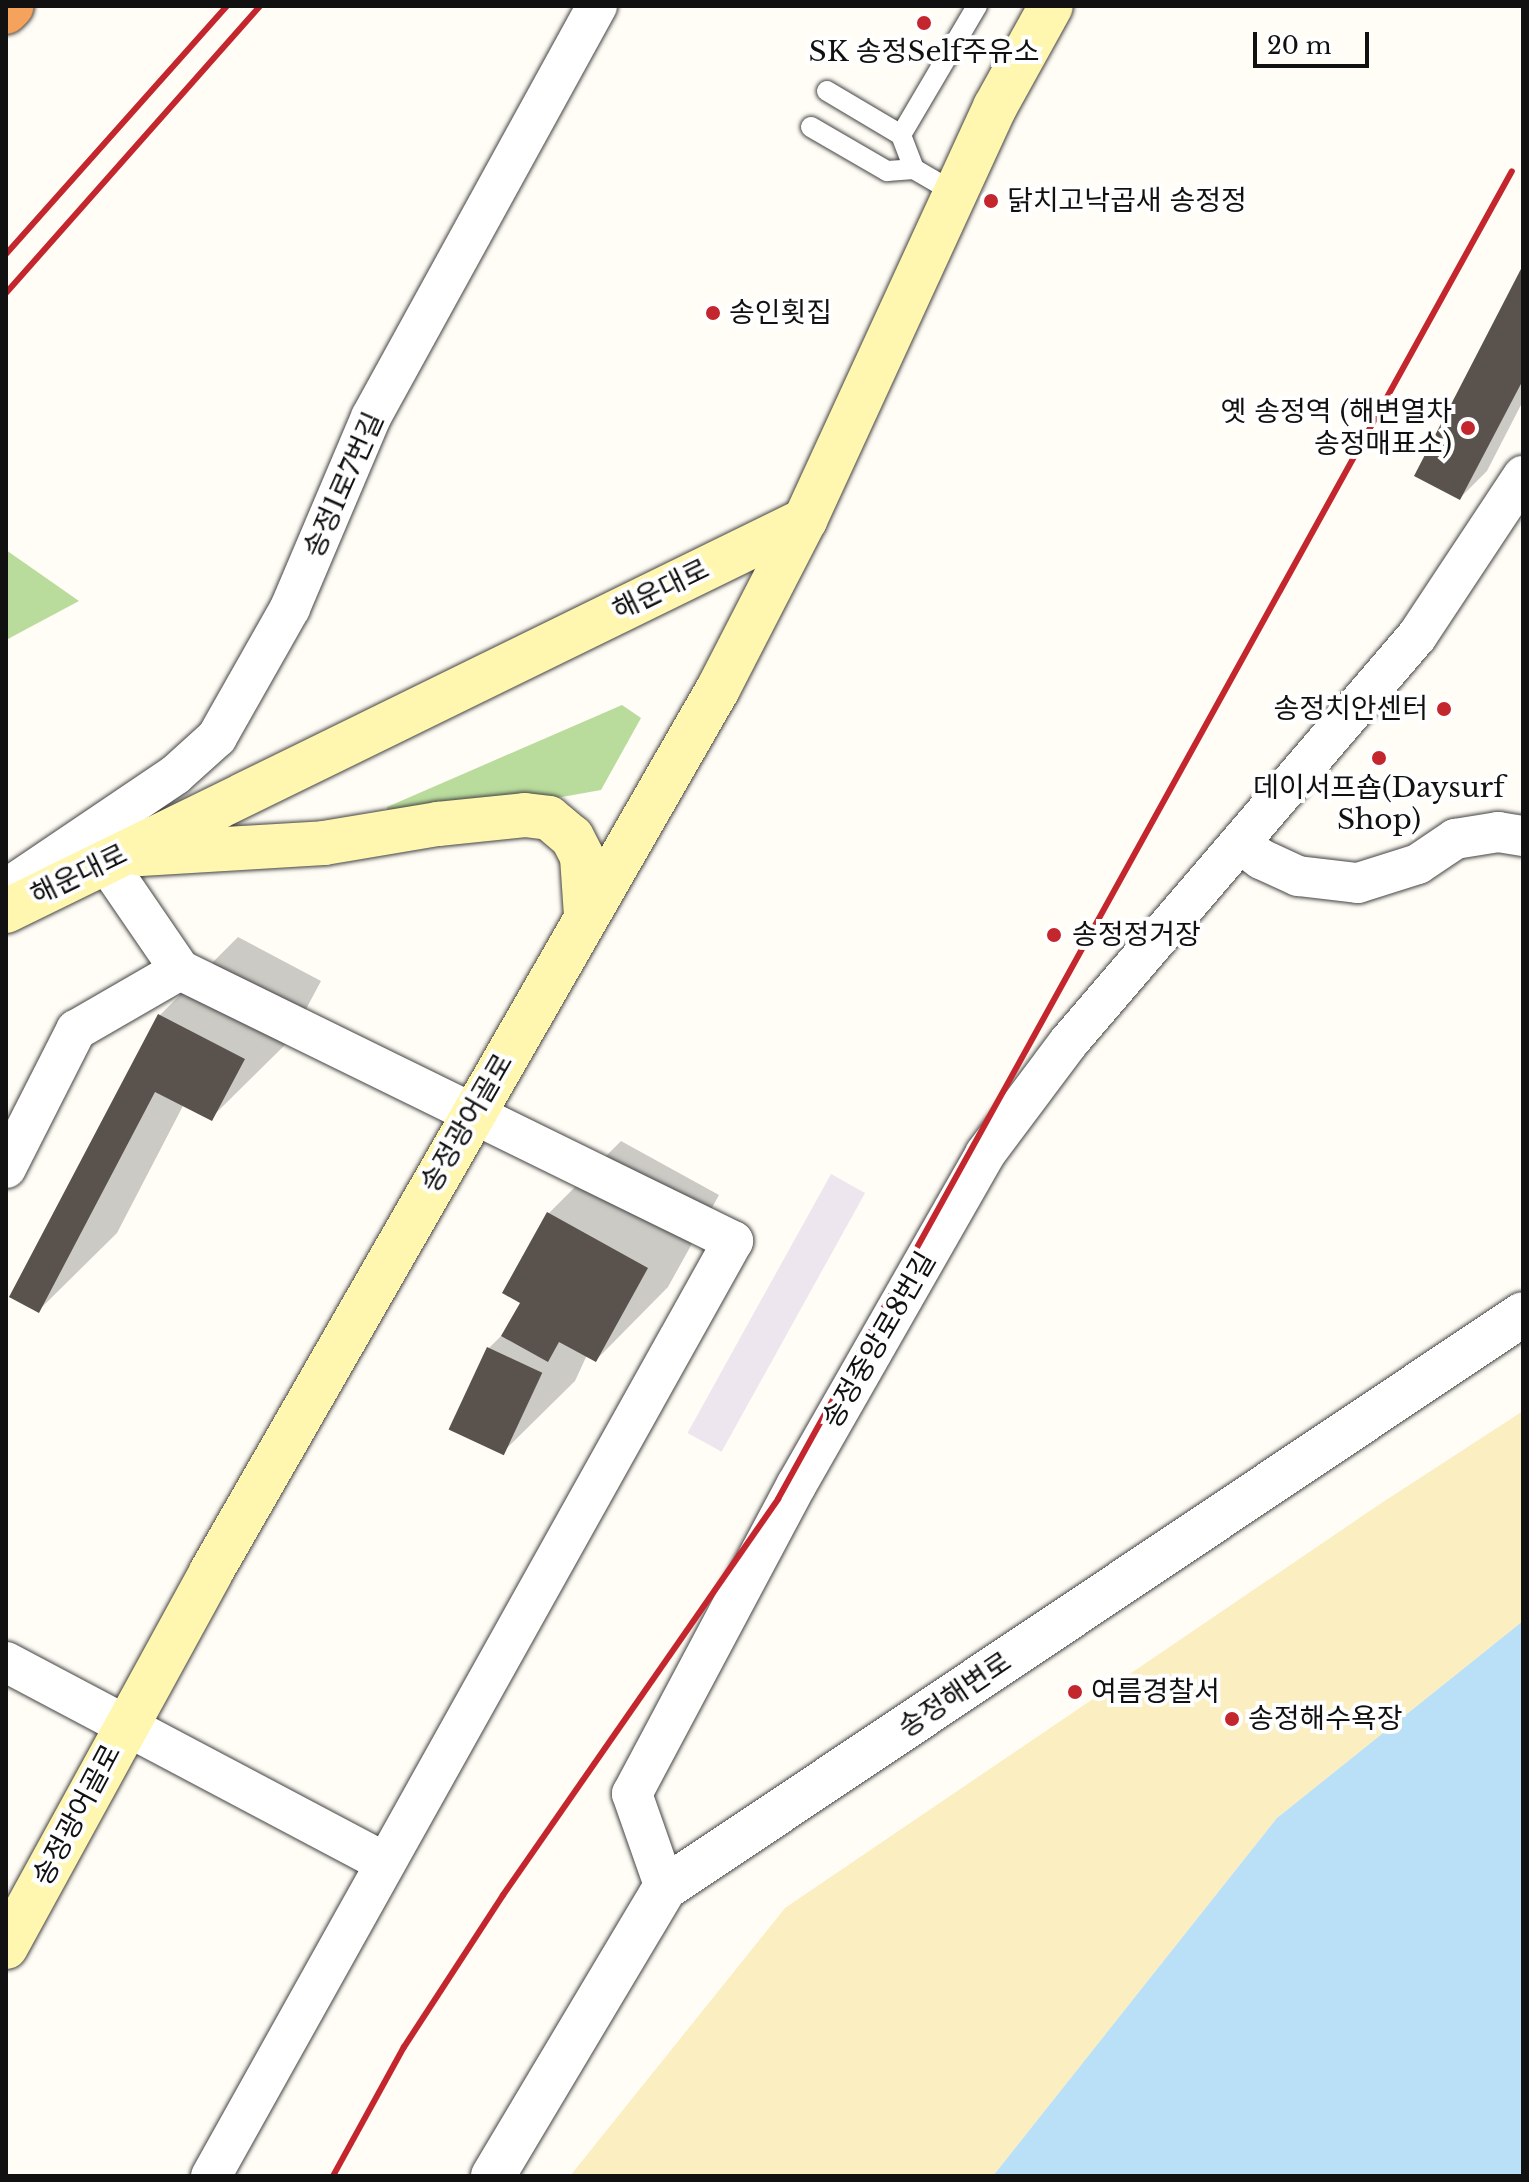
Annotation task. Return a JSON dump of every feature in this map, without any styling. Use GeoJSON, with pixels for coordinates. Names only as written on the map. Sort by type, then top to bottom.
{"type":"FeatureCollection","features":[{"type":"Feature","properties":{"kind":"highway"},"geometry":{"type":"LineString","coordinates":[[6,12],[12,6]]}},
{"type":"Feature","properties":{"kind":"main road"},"geometry":{"type":"LineString","coordinates":[[805,520],[995,107],[1051,6]]}},
{"type":"Feature","properties":{"kind":"main road","name":"해운대로"},"geometry":{"type":"LineString","coordinates":[[6,911],[805,520]]}},
{"type":"Feature","properties":{"kind":"main road","name":"송정광어골로"},"geometry":{"type":"LineString","coordinates":[[6,1947],[126,1725],[472,1113],[718,689],[805,520]]}},
{"type":"Feature","properties":{"kind":"main road"},"geometry":{"type":"LineString","coordinates":[[112,859],[324,843],[438,824],[525,815],[549,818],[572,837],[582,857],[586,915]]}},
{"type":"Feature","properties":{"kind":"street","name":"송정1로7번길"},"geometry":{"type":"LineString","coordinates":[[6,889],[175,775],[217,737],[290,608],[371,417],[597,6]]}},
{"type":"Feature","properties":{"kind":"street","name":"송정중앙로8번길"},"geometry":{"type":"LineString","coordinates":[[665,1888],[632,1794],[797,1484],[985,1154],[1068,1043],[1417,636],[1522,480]]}},
{"type":"Feature","properties":{"kind":"street"},"geometry":{"type":"LineString","coordinates":[[1241,844],[1261,859],[1298,876],[1358,883],[1418,864],[1455,839],[1498,832],[1523,836]]}},
{"type":"Feature","properties":{"kind":"street"},"geometry":{"type":"LineString","coordinates":[[112,859],[180,970],[733,1241],[211,2176]]}},
{"type":"Feature","properties":{"kind":"street"},"geometry":{"type":"LineString","coordinates":[[6,1168],[76,1030],[180,970]]}},
{"type":"Feature","properties":{"kind":"street","name":"송정해변로"},"geometry":{"type":"LineString","coordinates":[[493,2176],[665,1888],[1523,1314]]}},
{"type":"Feature","properties":{"kind":"street","name":"송정광어골로"},"geometry":{"type":"LineString","coordinates":[[6,1662],[126,1725]]}},
{"type":"Feature","properties":{"kind":"street"},"geometry":{"type":"LineString","coordinates":[[126,1725],[384,1862]]}},
{"type":"Feature","properties":{"kind":"lane"},"geometry":{"type":"LineString","coordinates":[[901,135],[977,6]]}},
{"type":"Feature","properties":{"kind":"lane"},"geometry":{"type":"LineString","coordinates":[[827,91],[901,135],[914,169]]}},
{"type":"Feature","properties":{"kind":"lane"},"geometry":{"type":"LineString","coordinates":[[811,127],[887,171],[914,169],[955,193]]}},
{"type":"Feature","properties":{"kind":"shaded area"},"geometry":{"type":"Polygon","coordinates":[[[831,1174],[865,1193],[722,1452],[687,1433],[831,1174]]]}},
{"type":"Feature","properties":{"kind":"green space"},"geometry":{"type":"Polygon","coordinates":[[[6,550],[79,601],[6,640],[6,550]]]}},
{"type":"Feature","properties":{"kind":"green space"},"geometry":{"type":"Polygon","coordinates":[[[622,705],[641,718],[601,790],[545,800],[388,814],[387,807],[622,705]]]}},
{"type":"Feature","properties":{"kind":"sand","name":"송정해수욕장"},"geometry":{"type":"Polygon","coordinates":[[[1523,1411],[1523,1621],[1277,1818],[993,2176],[570,2176],[785,1908],[1380,1504],[1523,1411]]]}},
{"type":"Feature","properties":{"kind":"water"},"geometry":{"type":"Polygon","coordinates":[[[1523,1621],[1523,2176],[993,2176],[1277,1818],[1523,1621]]]}},
{"type":"Feature","properties":{"kind":"building","name":"옛 송정역 (해변열차 송정매표소)"},"geometry":{"type":"Polygon","coordinates":[[[1523,265],[1523,380],[1460,500],[1414,476],[1523,265]]]}},
{"type":"Feature","properties":{"kind":"building"},"geometry":{"type":"Polygon","coordinates":[[[158,1014],[245,1059],[212,1121],[155,1092],[39,1313],[9,1297],[158,1014]]]}},
{"type":"Feature","properties":{"kind":"building"},"geometry":{"type":"Polygon","coordinates":[[[547,1212],[648,1268],[596,1362],[559,1342],[548,1362],[501,1336],[520,1303],[502,1293],[547,1212]]]}},
{"type":"Feature","properties":{"kind":"building"},"geometry":{"type":"Polygon","coordinates":[[[487,1347],[542,1373],[504,1455],[449,1429],[487,1347]]]}},
{"type":"Feature","properties":{"kind":"railway"},"geometry":{"type":"LineString","coordinates":[[6,254],[227,6]]}},
{"type":"Feature","properties":{"kind":"railway"},"geometry":{"type":"LineString","coordinates":[[6,293],[260,6]]}},
{"type":"Feature","properties":{"kind":"railway"},"geometry":{"type":"LineString","coordinates":[[333,2176],[404,2047],[503,1895],[778,1499],[1512,171]]}},
{"type":"Feature","properties":{"kind":"place","name":"SK 송정Self주유소"},"geometry":{"type":"Point","coordinates":[924,23]}},
{"type":"Feature","properties":{"kind":"place","name":"닭치고낙곱새 송정정"},"geometry":{"type":"Point","coordinates":[991,201]}},
{"type":"Feature","properties":{"kind":"place","name":"송인횟집"},"geometry":{"type":"Point","coordinates":[713,313]}},
{"type":"Feature","properties":{"kind":"place","name":"옛 송정역 (해변열차 송정매표소)"},"geometry":{"type":"Point","coordinates":[1468,428]}},
{"type":"Feature","properties":{"kind":"place","name":"송정치안센터"},"geometry":{"type":"Point","coordinates":[1444,709]}},
{"type":"Feature","properties":{"kind":"place","name":"데이서프숍(Daysurf Shop)"},"geometry":{"type":"Point","coordinates":[1379,758]}},
{"type":"Feature","properties":{"kind":"place","name":"송정정거장"},"geometry":{"type":"Point","coordinates":[1054,935]}},
{"type":"Feature","properties":{"kind":"place","name":"여름경찰서"},"geometry":{"type":"Point","coordinates":[1075,1692]}},
{"type":"Feature","properties":{"kind":"place","name":"송정해수욕장"},"geometry":{"type":"Point","coordinates":[1232,1719]}}]}
